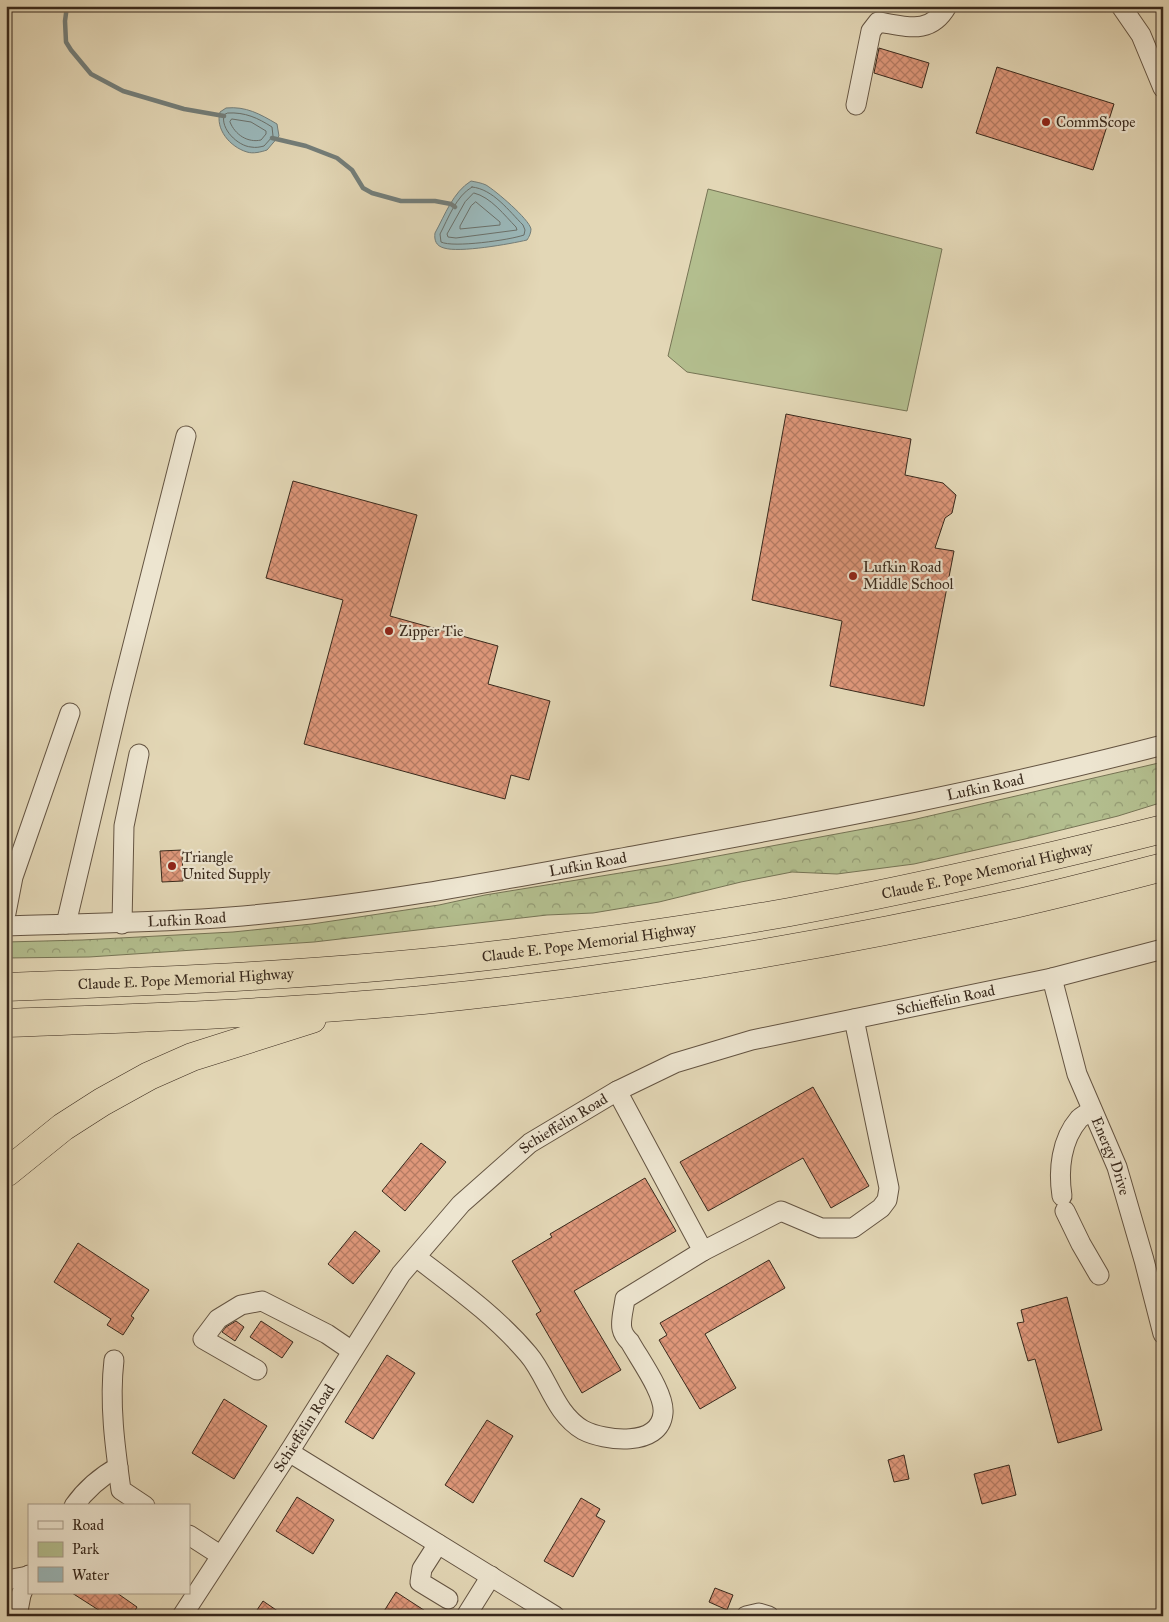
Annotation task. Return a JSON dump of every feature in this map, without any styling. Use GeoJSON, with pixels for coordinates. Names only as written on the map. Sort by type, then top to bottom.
{"type":"FeatureCollection","features":[{"type":"Feature","properties":{"kind":"highway","name":"Claude E. Pope Memorial Highway"},"geometry":{"type":"LineString","coordinates":[[6,987],[102,984],[332,971],[504,954],[629,937],[789,912],[896,891],[1042,859],[1163,829]]}},
{"type":"Feature","properties":{"kind":"highway"},"geometry":{"type":"LineString","coordinates":[[6,1023],[229,1014],[352,1006],[425,1000],[589,980],[749,956],[870,934],[1017,903],[1163,867]]}},
{"type":"Feature","properties":{"kind":"highway"},"geometry":{"type":"LineString","coordinates":[[6,1173],[64,1127],[102,1102],[149,1076],[192,1057],[352,1006]]}},
{"type":"Feature","properties":{"kind":"street"},"geometry":{"type":"LineString","coordinates":[[856,105],[871,31],[878,22],[920,28],[931,24],[947,6]]}},
{"type":"Feature","properties":{"kind":"street"},"geometry":{"type":"LineString","coordinates":[[1122,6],[1141,35],[1163,88]]}},
{"type":"Feature","properties":{"kind":"street"},"geometry":{"type":"LineString","coordinates":[[66,924],[118,705],[186,436]]}},
{"type":"Feature","properties":{"kind":"street"},"geometry":{"type":"LineString","coordinates":[[6,914],[13,877],[70,713]]}},
{"type":"Feature","properties":{"kind":"street","name":"Lufkin Road"},"geometry":{"type":"LineString","coordinates":[[6,926],[122,924],[232,917],[435,892],[759,834],[1083,766],[1163,745]]}},
{"type":"Feature","properties":{"kind":"street"},"geometry":{"type":"LineString","coordinates":[[122,924],[124,826],[139,754]]}},
{"type":"Feature","properties":{"kind":"street","name":"Schieffelin Road"},"geometry":{"type":"LineString","coordinates":[[182,1616],[220,1555],[289,1452],[401,1274],[461,1204],[530,1143],[617,1091],[675,1064],[743,1042],[1052,978],[1163,949]]}},
{"type":"Feature","properties":{"kind":"street","name":"Energy Drive"},"geometry":{"type":"LineString","coordinates":[[1052,978],[1077,1074],[1117,1167],[1163,1334]]}},
{"type":"Feature","properties":{"kind":"street"},"geometry":{"type":"LineString","coordinates":[[416,1257],[492,1316],[529,1355],[565,1415],[582,1429],[601,1437],[619,1440],[641,1437],[657,1429],[663,1415],[663,1400],[622,1329],[625,1299],[702,1251],[780,1211],[821,1228],[853,1228],[881,1208],[888,1200],[889,1188],[854,1019]]}},
{"type":"Feature","properties":{"kind":"street"},"geometry":{"type":"LineString","coordinates":[[617,1091],[702,1251]]}},
{"type":"Feature","properties":{"kind":"street"},"geometry":{"type":"LineString","coordinates":[[1092,1110],[1080,1119],[1069,1136],[1062,1155],[1060,1179],[1064,1204],[1081,1244],[1099,1275]]}},
{"type":"Feature","properties":{"kind":"street"},"geometry":{"type":"LineString","coordinates":[[257,1370],[203,1339],[218,1319],[241,1305],[262,1301],[327,1334],[352,1351]]}},
{"type":"Feature","properties":{"kind":"street"},"geometry":{"type":"LineString","coordinates":[[114,1360],[112,1381],[113,1410],[121,1490],[142,1504]]}},
{"type":"Feature","properties":{"kind":"street"},"geometry":{"type":"LineString","coordinates":[[289,1452],[555,1616]]}},
{"type":"Feature","properties":{"kind":"street"},"geometry":{"type":"LineString","coordinates":[[75,1504],[83,1493],[103,1475],[118,1467]]}},
{"type":"Feature","properties":{"kind":"street"},"geometry":{"type":"LineString","coordinates":[[190,1536],[220,1555]]}},
{"type":"Feature","properties":{"kind":"street"},"geometry":{"type":"LineString","coordinates":[[438,1544],[422,1569],[420,1582],[448,1599]]}},
{"type":"Feature","properties":{"kind":"street"},"geometry":{"type":"LineString","coordinates":[[6,1578],[12,1579],[28,1576],[17,1616]]}},
{"type":"Feature","properties":{"kind":"street"},"geometry":{"type":"LineString","coordinates":[[466,1616],[491,1576]]}},
{"type":"Feature","properties":{"kind":"street"},"geometry":{"type":"LineString","coordinates":[[746,1616],[759,1613],[769,1616]]}},
{"type":"Feature","properties":{"kind":"green space"},"geometry":{"type":"Polygon","coordinates":[[[708,189],[942,249],[907,411],[687,372],[668,356],[708,189]]]}},
{"type":"Feature","properties":{"kind":"green space"},"geometry":{"type":"Polygon","coordinates":[[[1163,762],[1163,802],[1118,816],[914,864],[837,874],[792,872],[659,902],[593,913],[547,915],[314,942],[89,957],[6,958],[6,942],[233,932],[312,924],[439,905],[485,895],[669,865],[912,820],[1163,762]]]}},
{"type":"Feature","properties":{"kind":"water"},"geometry":{"type":"Polygon","coordinates":[[[226,108],[240,108],[265,117],[277,124],[279,136],[267,150],[252,153],[241,150],[230,142],[222,131],[219,118],[220,112],[226,108]]]}},
{"type":"Feature","properties":{"kind":"water"},"geometry":{"type":"Polygon","coordinates":[[[471,181],[486,185],[519,212],[531,229],[527,240],[472,249],[444,248],[437,244],[435,233],[446,212],[459,191],[471,181]]]}},
{"type":"Feature","properties":{"kind":"building"},"geometry":{"type":"Polygon","coordinates":[[[879,48],[929,63],[922,88],[874,73],[879,48]]]}},
{"type":"Feature","properties":{"kind":"building"},"geometry":{"type":"Polygon","coordinates":[[[997,67],[1114,104],[1093,170],[976,133],[997,67]]]}},
{"type":"Feature","properties":{"kind":"building","name":"Lufkin Road Middle School"},"geometry":{"type":"Polygon","coordinates":[[[786,414],[911,439],[905,475],[943,483],[956,495],[952,513],[945,518],[935,548],[954,551],[924,706],[830,686],[842,621],[752,600],[786,414]]]}},
{"type":"Feature","properties":{"kind":"building","name":"Zipper Tie"},"geometry":{"type":"Polygon","coordinates":[[[293,481],[417,515],[390,616],[498,646],[488,684],[550,701],[529,780],[511,775],[505,799],[304,744],[343,600],[266,578],[293,481]]]}},
{"type":"Feature","properties":{"kind":"building","name":"Triangle United Supply"},"geometry":{"type":"Polygon","coordinates":[[[182,850],[183,881],[162,882],[160,851],[182,850]]]}},
{"type":"Feature","properties":{"kind":"building"},"geometry":{"type":"Polygon","coordinates":[[[813,1087],[869,1186],[831,1208],[803,1158],[708,1211],[680,1162],[813,1087]]]}},
{"type":"Feature","properties":{"kind":"building"},"geometry":{"type":"Polygon","coordinates":[[[421,1143],[446,1162],[405,1211],[382,1191],[421,1143]]]}},
{"type":"Feature","properties":{"kind":"building"},"geometry":{"type":"Polygon","coordinates":[[[645,1178],[676,1231],[574,1291],[621,1370],[582,1393],[536,1314],[541,1311],[512,1261],[552,1237],[550,1234],[645,1178]]]}},
{"type":"Feature","properties":{"kind":"building"},"geometry":{"type":"Polygon","coordinates":[[[355,1231],[380,1251],[353,1284],[328,1264],[355,1231]]]}},
{"type":"Feature","properties":{"kind":"building"},"geometry":{"type":"Polygon","coordinates":[[[78,1243],[149,1290],[131,1316],[134,1318],[123,1335],[107,1325],[111,1319],[54,1282],[78,1243]]]}},
{"type":"Feature","properties":{"kind":"building"},"geometry":{"type":"Polygon","coordinates":[[[769,1260],[785,1288],[705,1334],[736,1388],[700,1409],[659,1340],[667,1335],[660,1323],[769,1260]]]}},
{"type":"Feature","properties":{"kind":"building"},"geometry":{"type":"Polygon","coordinates":[[[1067,1297],[1102,1430],[1058,1443],[1035,1359],[1028,1361],[1017,1323],[1024,1322],[1021,1310],[1067,1297]]]}},
{"type":"Feature","properties":{"kind":"building"},"geometry":{"type":"Polygon","coordinates":[[[236,1321],[244,1327],[235,1341],[222,1332],[236,1321]]]}},
{"type":"Feature","properties":{"kind":"building"},"geometry":{"type":"Polygon","coordinates":[[[261,1321],[293,1342],[282,1358],[250,1337],[261,1321]]]}},
{"type":"Feature","properties":{"kind":"building"},"geometry":{"type":"Polygon","coordinates":[[[387,1355],[415,1373],[373,1439],[345,1422],[387,1355]]]}},
{"type":"Feature","properties":{"kind":"building"},"geometry":{"type":"Polygon","coordinates":[[[224,1399],[267,1426],[234,1479],[192,1453],[224,1399]]]}},
{"type":"Feature","properties":{"kind":"building"},"geometry":{"type":"Polygon","coordinates":[[[487,1420],[513,1436],[473,1503],[445,1485],[487,1420]]]}},
{"type":"Feature","properties":{"kind":"building"},"geometry":{"type":"Polygon","coordinates":[[[904,1455],[909,1479],[894,1482],[888,1460],[904,1455]]]}},
{"type":"Feature","properties":{"kind":"building"},"geometry":{"type":"Polygon","coordinates":[[[1009,1465],[1016,1495],[982,1504],[974,1474],[1009,1465]]]}},
{"type":"Feature","properties":{"kind":"building"},"geometry":{"type":"Polygon","coordinates":[[[297,1497],[334,1520],[313,1554],[276,1531],[297,1497]]]}},
{"type":"Feature","properties":{"kind":"building"},"geometry":{"type":"Polygon","coordinates":[[[581,1498],[600,1509],[596,1516],[605,1521],[573,1577],[544,1561],[581,1498]]]}},
{"type":"Feature","properties":{"kind":"building"},"geometry":{"type":"Polygon","coordinates":[[[715,1588],[733,1595],[727,1610],[709,1602],[715,1588]]]}},
{"type":"Feature","properties":{"kind":"building"},"geometry":{"type":"Polygon","coordinates":[[[396,1592],[433,1616],[381,1616],[396,1592]]]}},
{"type":"Feature","properties":{"kind":"building"},"geometry":{"type":"Polygon","coordinates":[[[74,1594],[118,1594],[137,1607],[132,1616],[108,1616],[74,1594]]]}},
{"type":"Feature","properties":{"kind":"building"},"geometry":{"type":"Polygon","coordinates":[[[263,1601],[285,1616],[253,1616],[263,1601]]]}},
{"type":"Feature","properties":{"kind":"waterway"},"geometry":{"type":"LineString","coordinates":[[67,6],[65,21],[66,42],[91,74],[123,91],[184,109],[224,116]]}},
{"type":"Feature","properties":{"kind":"waterway"},"geometry":{"type":"LineString","coordinates":[[272,138],[306,146],[337,158],[352,170],[363,188],[372,193],[401,201],[435,201],[451,204],[455,207]]}},
{"type":"Feature","properties":{"kind":"place","name":"CommScope"},"geometry":{"type":"Point","coordinates":[1046,122]}},
{"type":"Feature","properties":{"kind":"place","name":"Lufkin Road Middle School"},"geometry":{"type":"Point","coordinates":[853,576]}},
{"type":"Feature","properties":{"kind":"place","name":"Zipper Tie"},"geometry":{"type":"Point","coordinates":[389,631]}},
{"type":"Feature","properties":{"kind":"place","name":"Triangle United Supply"},"geometry":{"type":"Point","coordinates":[172,866]}}]}
